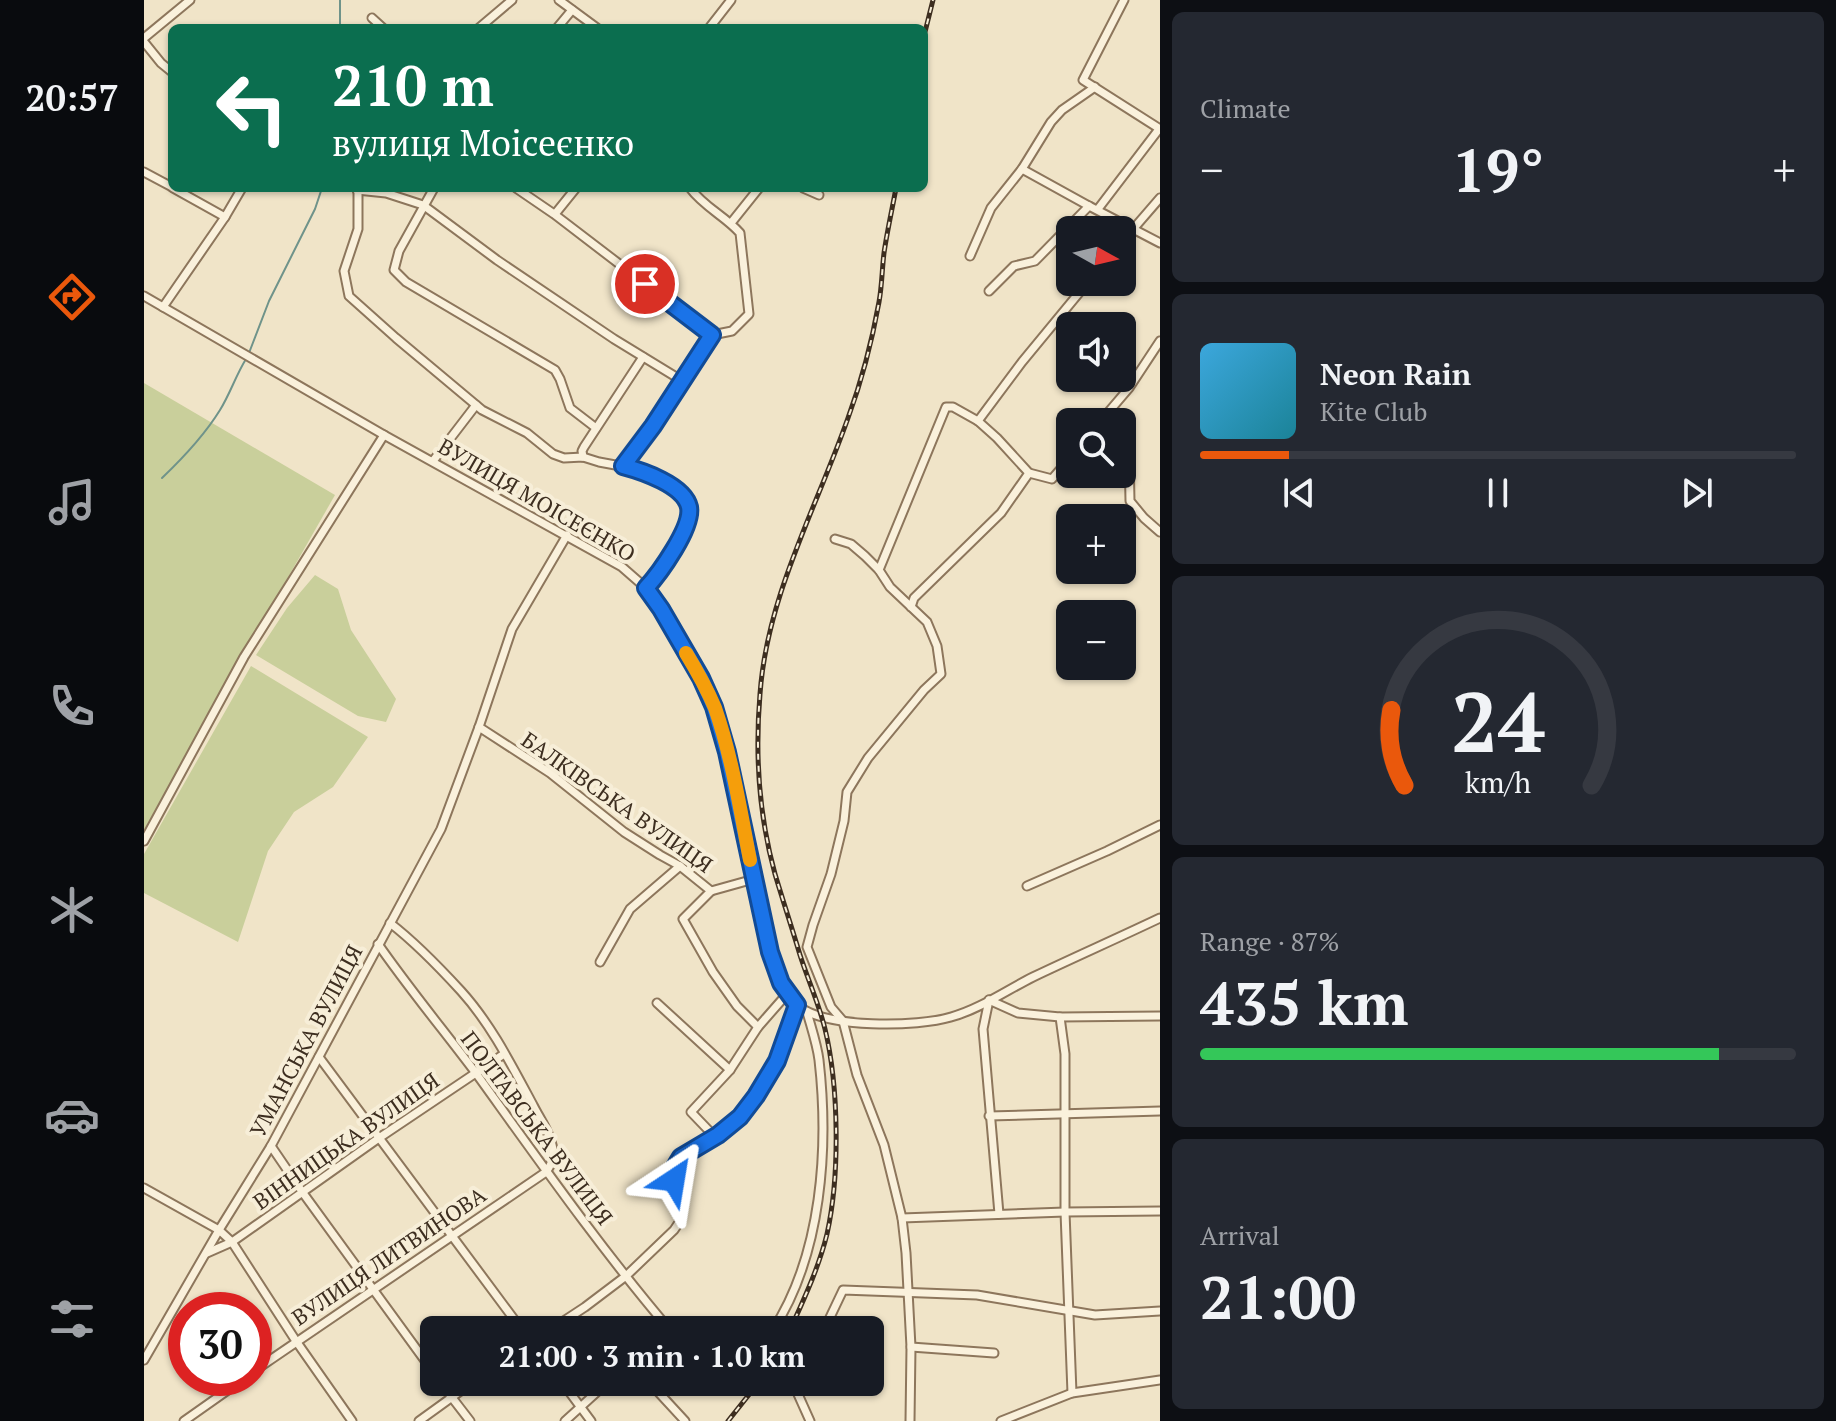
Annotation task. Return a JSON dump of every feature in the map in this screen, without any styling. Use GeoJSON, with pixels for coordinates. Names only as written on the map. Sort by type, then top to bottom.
{"type":"FeatureCollection","features":[{"type":"Feature","properties":{"kind":"street"},"geometry":{"type":"LineString","coordinates":[[168,69],[144,40],[190,0]]}},
{"type":"Feature","properties":{"kind":"street"},"geometry":{"type":"LineString","coordinates":[[484,24],[512,0]]}},
{"type":"Feature","properties":{"kind":"street"},"geometry":{"type":"LineString","coordinates":[[559,0],[591,24]]}},
{"type":"Feature","properties":{"kind":"street"},"geometry":{"type":"LineString","coordinates":[[712,24],[731,0]]}},
{"type":"Feature","properties":{"kind":"street"},"geometry":{"type":"LineString","coordinates":[[1098,209],[1159,129],[1083,80],[1124,0]]}},
{"type":"Feature","properties":{"kind":"street"},"geometry":{"type":"LineString","coordinates":[[560,24],[572,10]]}},
{"type":"Feature","properties":{"kind":"street"},"geometry":{"type":"LineString","coordinates":[[372,18],[379,24]]}},
{"type":"Feature","properties":{"kind":"street"},"geometry":{"type":"LineString","coordinates":[[970,256],[991,208],[1022,169],[1051,122],[1062,110],[1095,87]]}},
{"type":"Feature","properties":{"kind":"street"},"geometry":{"type":"LineString","coordinates":[[1022,169],[1109,216]]}},
{"type":"Feature","properties":{"kind":"street"},"geometry":{"type":"LineString","coordinates":[[144,172],[168,186]]}},
{"type":"Feature","properties":{"kind":"street"},"geometry":{"type":"LineString","coordinates":[[179,192],[225,217]]}},
{"type":"Feature","properties":{"kind":"street"},"geometry":{"type":"LineString","coordinates":[[144,296],[163,307],[240,192]]}},
{"type":"Feature","properties":{"kind":"street"},"geometry":{"type":"LineString","coordinates":[[358,192],[358,229],[344,271],[349,296],[476,405],[527,433],[553,454],[564,458],[583,457],[650,474],[680,493],[686,501],[690,510],[688,521],[668,561],[646,588]]}},
{"type":"Feature","properties":{"kind":"street"},"geometry":{"type":"LineString","coordinates":[[379,192],[423,205],[497,260],[681,380]]}},
{"type":"Feature","properties":{"kind":"street"},"geometry":{"type":"LineString","coordinates":[[431,192],[395,259],[394,270],[406,282],[555,370],[570,408],[596,428]]}},
{"type":"Feature","properties":{"kind":"street"},"geometry":{"type":"LineString","coordinates":[[522,192],[712,335]]}},
{"type":"Feature","properties":{"kind":"street"},"geometry":{"type":"LineString","coordinates":[[555,214],[573,192]]}},
{"type":"Feature","properties":{"kind":"street"},"geometry":{"type":"LineString","coordinates":[[623,466],[712,335],[732,331],[749,314],[740,233],[704,205],[693,192]]}},
{"type":"Feature","properties":{"kind":"street"},"geometry":{"type":"LineString","coordinates":[[731,223],[756,192]]}},
{"type":"Feature","properties":{"kind":"street"},"geometry":{"type":"LineString","coordinates":[[812,192],[819,195]]}},
{"type":"Feature","properties":{"kind":"street"},"geometry":{"type":"LineString","coordinates":[[1136,225],[1160,198]]}},
{"type":"Feature","properties":{"kind":"street"},"geometry":{"type":"LineString","coordinates":[[989,291],[1014,266],[1035,261],[1089,206]]}},
{"type":"Feature","properties":{"kind":"street"},"geometry":{"type":"LineString","coordinates":[[1136,232],[1160,243]]}},
{"type":"Feature","properties":{"kind":"street"},"geometry":{"type":"LineString","coordinates":[[978,421],[1076,296]]}},
{"type":"Feature","properties":{"kind":"street","name":"ВУЛИЦЯ МОІСЕЄНКО"},"geometry":{"type":"LineString","coordinates":[[163,307],[384,435],[567,535],[622,567],[646,588],[701,678],[714,707],[727,752],[775,970],[787,994],[809,1013]]}},
{"type":"Feature","properties":{"kind":"street"},"geometry":{"type":"LineString","coordinates":[[1112,408],[1160,341]]}},
{"type":"Feature","properties":{"kind":"street"},"geometry":{"type":"LineString","coordinates":[[583,457],[582,451],[643,357]]}},
{"type":"Feature","properties":{"kind":"street"},"geometry":{"type":"LineString","coordinates":[[433,461],[476,405]]}},
{"type":"Feature","properties":{"kind":"street"},"geometry":{"type":"LineString","coordinates":[[879,570],[946,407],[953,407],[978,421],[1029,473],[1052,479],[1056,474]]}},
{"type":"Feature","properties":{"kind":"street"},"geometry":{"type":"LineString","coordinates":[[144,841],[244,657],[384,435]]}},
{"type":"Feature","properties":{"kind":"street"},"geometry":{"type":"LineString","coordinates":[[911,607],[914,598],[1001,513],[1029,473]]}},
{"type":"Feature","properties":{"kind":"street"},"geometry":{"type":"LineString","coordinates":[[1130,488],[1130,501],[1160,532]]}},
{"type":"Feature","properties":{"kind":"street","name":"УМАНСЬКА ВУЛИЦЯ"},"geometry":{"type":"LineString","coordinates":[[144,1360],[271,1146],[441,829],[512,629],[567,535]]}},
{"type":"Feature","properties":{"kind":"street"},"geometry":{"type":"LineString","coordinates":[[835,539],[851,544],[927,622],[937,646],[941,674],[868,758],[847,792],[844,821],[831,874],[807,947],[831,1007],[843,1021],[857,1075],[884,1145],[902,1218],[911,1347],[910,1421]]}},
{"type":"Feature","properties":{"kind":"street","name":"БАЛКІВСЬКА ВУЛИЦЯ"},"geometry":{"type":"LineString","coordinates":[[479,727],[550,773],[624,832],[680,866],[711,891],[683,919],[713,972],[737,1006],[758,1027]]}},
{"type":"Feature","properties":{"kind":"street"},"geometry":{"type":"LineString","coordinates":[[1027,886],[1160,825]]}},
{"type":"Feature","properties":{"kind":"street"},"geometry":{"type":"LineString","coordinates":[[600,962],[630,909],[680,866]]}},
{"type":"Feature","properties":{"kind":"street"},"geometry":{"type":"LineString","coordinates":[[711,891],[754,879]]}},
{"type":"Feature","properties":{"kind":"street"},"geometry":{"type":"LineString","coordinates":[[782,1316],[802,1269],[815,1224],[821,1174],[819,1057],[809,1013],[843,1021],[910,1024],[965,1013],[1160,918]]}},
{"type":"Feature","properties":{"kind":"street"},"geometry":{"type":"LineString","coordinates":[[390,923],[463,993],[504,1054],[545,1127],[554,1150],[552,1165],[546,1172]]}},
{"type":"Feature","properties":{"kind":"street","name":"ПОЛТАВСЬКА ВУЛИЦЯ"},"geometry":{"type":"LineString","coordinates":[[378,944],[546,1172],[659,1316]]}},
{"type":"Feature","properties":{"kind":"street"},"geometry":{"type":"LineString","coordinates":[[715,1137],[691,1112],[730,1070],[758,1027],[787,994]]}},
{"type":"Feature","properties":{"kind":"street"},"geometry":{"type":"LineString","coordinates":[[989,1000],[1018,1013],[1060,1017],[1160,1016]]}},
{"type":"Feature","properties":{"kind":"street"},"geometry":{"type":"LineString","coordinates":[[989,1000],[983,1029],[999,1214]]}},
{"type":"Feature","properties":{"kind":"street"},"geometry":{"type":"LineString","coordinates":[[657,1003],[730,1070]]}},
{"type":"Feature","properties":{"kind":"street"},"geometry":{"type":"LineString","coordinates":[[571,1316],[626,1276],[674,1230],[682,1212],[674,1180],[675,1167],[681,1157],[715,1137],[740,1117],[756,1096],[777,1061],[797,1005]]}},
{"type":"Feature","properties":{"kind":"street"},"geometry":{"type":"LineString","coordinates":[[1060,1017],[1065,1054],[1065,1212],[1072,1393]]}},
{"type":"Feature","properties":{"kind":"street","name":"ВІННИЦЬКА ВУЛИЦЯ"},"geometry":{"type":"LineString","coordinates":[[206,1253],[232,1242],[504,1054]]}},
{"type":"Feature","properties":{"kind":"street"},"geometry":{"type":"LineString","coordinates":[[319,1057],[512,1316]]}},
{"type":"Feature","properties":{"kind":"street"},"geometry":{"type":"LineString","coordinates":[[989,1116],[1160,1111]]}},
{"type":"Feature","properties":{"kind":"street"},"geometry":{"type":"LineString","coordinates":[[271,1146],[420,1354]]}},
{"type":"Feature","properties":{"kind":"street","name":"ВУЛИЦЯ ЛИТВИНОВА"},"geometry":{"type":"LineString","coordinates":[[272,1358],[546,1172]]}},
{"type":"Feature","properties":{"kind":"street"},"geometry":{"type":"LineString","coordinates":[[144,1188],[219,1230],[232,1242],[352,1421]]}},
{"type":"Feature","properties":{"kind":"street"},"geometry":{"type":"LineString","coordinates":[[902,1218],[1160,1211]]}},
{"type":"Feature","properties":{"kind":"street"},"geometry":{"type":"LineString","coordinates":[[831,1316],[843,1290],[977,1295],[1095,1315],[1160,1311]]}},
{"type":"Feature","properties":{"kind":"street"},"geometry":{"type":"LineString","coordinates":[[911,1347],[994,1353]]}},
{"type":"Feature","properties":{"kind":"street"},"geometry":{"type":"LineString","coordinates":[[1001,1421],[1072,1393],[1160,1380]]}},
{"type":"Feature","properties":{"kind":"street"},"geometry":{"type":"LineString","coordinates":[[184,1421],[219,1396]]}},
{"type":"Feature","properties":{"kind":"street"},"geometry":{"type":"LineString","coordinates":[[572,1396],[591,1421]]}},
{"type":"Feature","properties":{"kind":"street"},"geometry":{"type":"LineString","coordinates":[[565,1421],[592,1396]]}},
{"type":"Feature","properties":{"kind":"street"},"geometry":{"type":"LineString","coordinates":[[662,1396],[685,1421]]}},
{"type":"Feature","properties":{"kind":"street"},"geometry":{"type":"LineString","coordinates":[[799,1396],[810,1421]]}},
{"type":"Feature","properties":{"kind":"street"},"geometry":{"type":"LineString","coordinates":[[419,1421],[451,1397],[470,1421]]}},
{"type":"Feature","properties":{"kind":"green space"},"geometry":{"type":"Polygon","coordinates":[[[144,383],[335,495],[144,830],[144,383]]]}},
{"type":"Feature","properties":{"kind":"green space"},"geometry":{"type":"Polygon","coordinates":[[[315,575],[338,589],[351,630],[396,699],[386,722],[358,716],[256,655],[287,608],[315,575]]]}},
{"type":"Feature","properties":{"kind":"green space"},"geometry":{"type":"Polygon","coordinates":[[[251,666],[368,737],[333,787],[294,812],[268,851],[238,942],[144,893],[144,854],[251,666]]]}},
{"type":"Feature","properties":{"kind":"waterway"},"geometry":{"type":"LineString","coordinates":[[340,0],[340,24]]}},
{"type":"Feature","properties":{"kind":"waterway"},"geometry":{"type":"LineString","coordinates":[[249,353],[269,301],[321,192]]}},
{"type":"Feature","properties":{"kind":"waterway"},"geometry":{"type":"LineString","coordinates":[[162,478],[214,420],[246,359]]}},
{"type":"Feature","properties":{"kind":"railway"},"geometry":{"type":"LineString","coordinates":[[927,24],[933,0]]}},
{"type":"Feature","properties":{"kind":"railway"},"geometry":{"type":"LineString","coordinates":[[796,1316],[827,1234],[836,1159],[835,1104],[825,1029],[775,874],[765,830],[758,762],[760,694],[764,658],[782,588],[848,418],[866,360],[879,302],[895,192]]}},
{"type":"Feature","properties":{"kind":"railway"},"geometry":{"type":"LineString","coordinates":[[728,1421],[748,1396]]}},
{"type":"Feature","properties":{"kind":"slow traffic"},"geometry":{"type":"LineString","coordinates":[[686,653],[701,678],[719,722],[750,860]]}},
{"type":"Feature","properties":{"kind":"route"},"geometry":{"type":"LineString","coordinates":[[645,284],[712,335],[623,466],[650,474],[669,485],[680,493],[690,510],[688,521],[668,561],[646,588],[701,678],[714,707],[727,752],[775,970],[787,994],[797,1005],[777,1061],[756,1096],[740,1117],[718,1135],[681,1157],[675,1167],[674,1180]]}}]}
